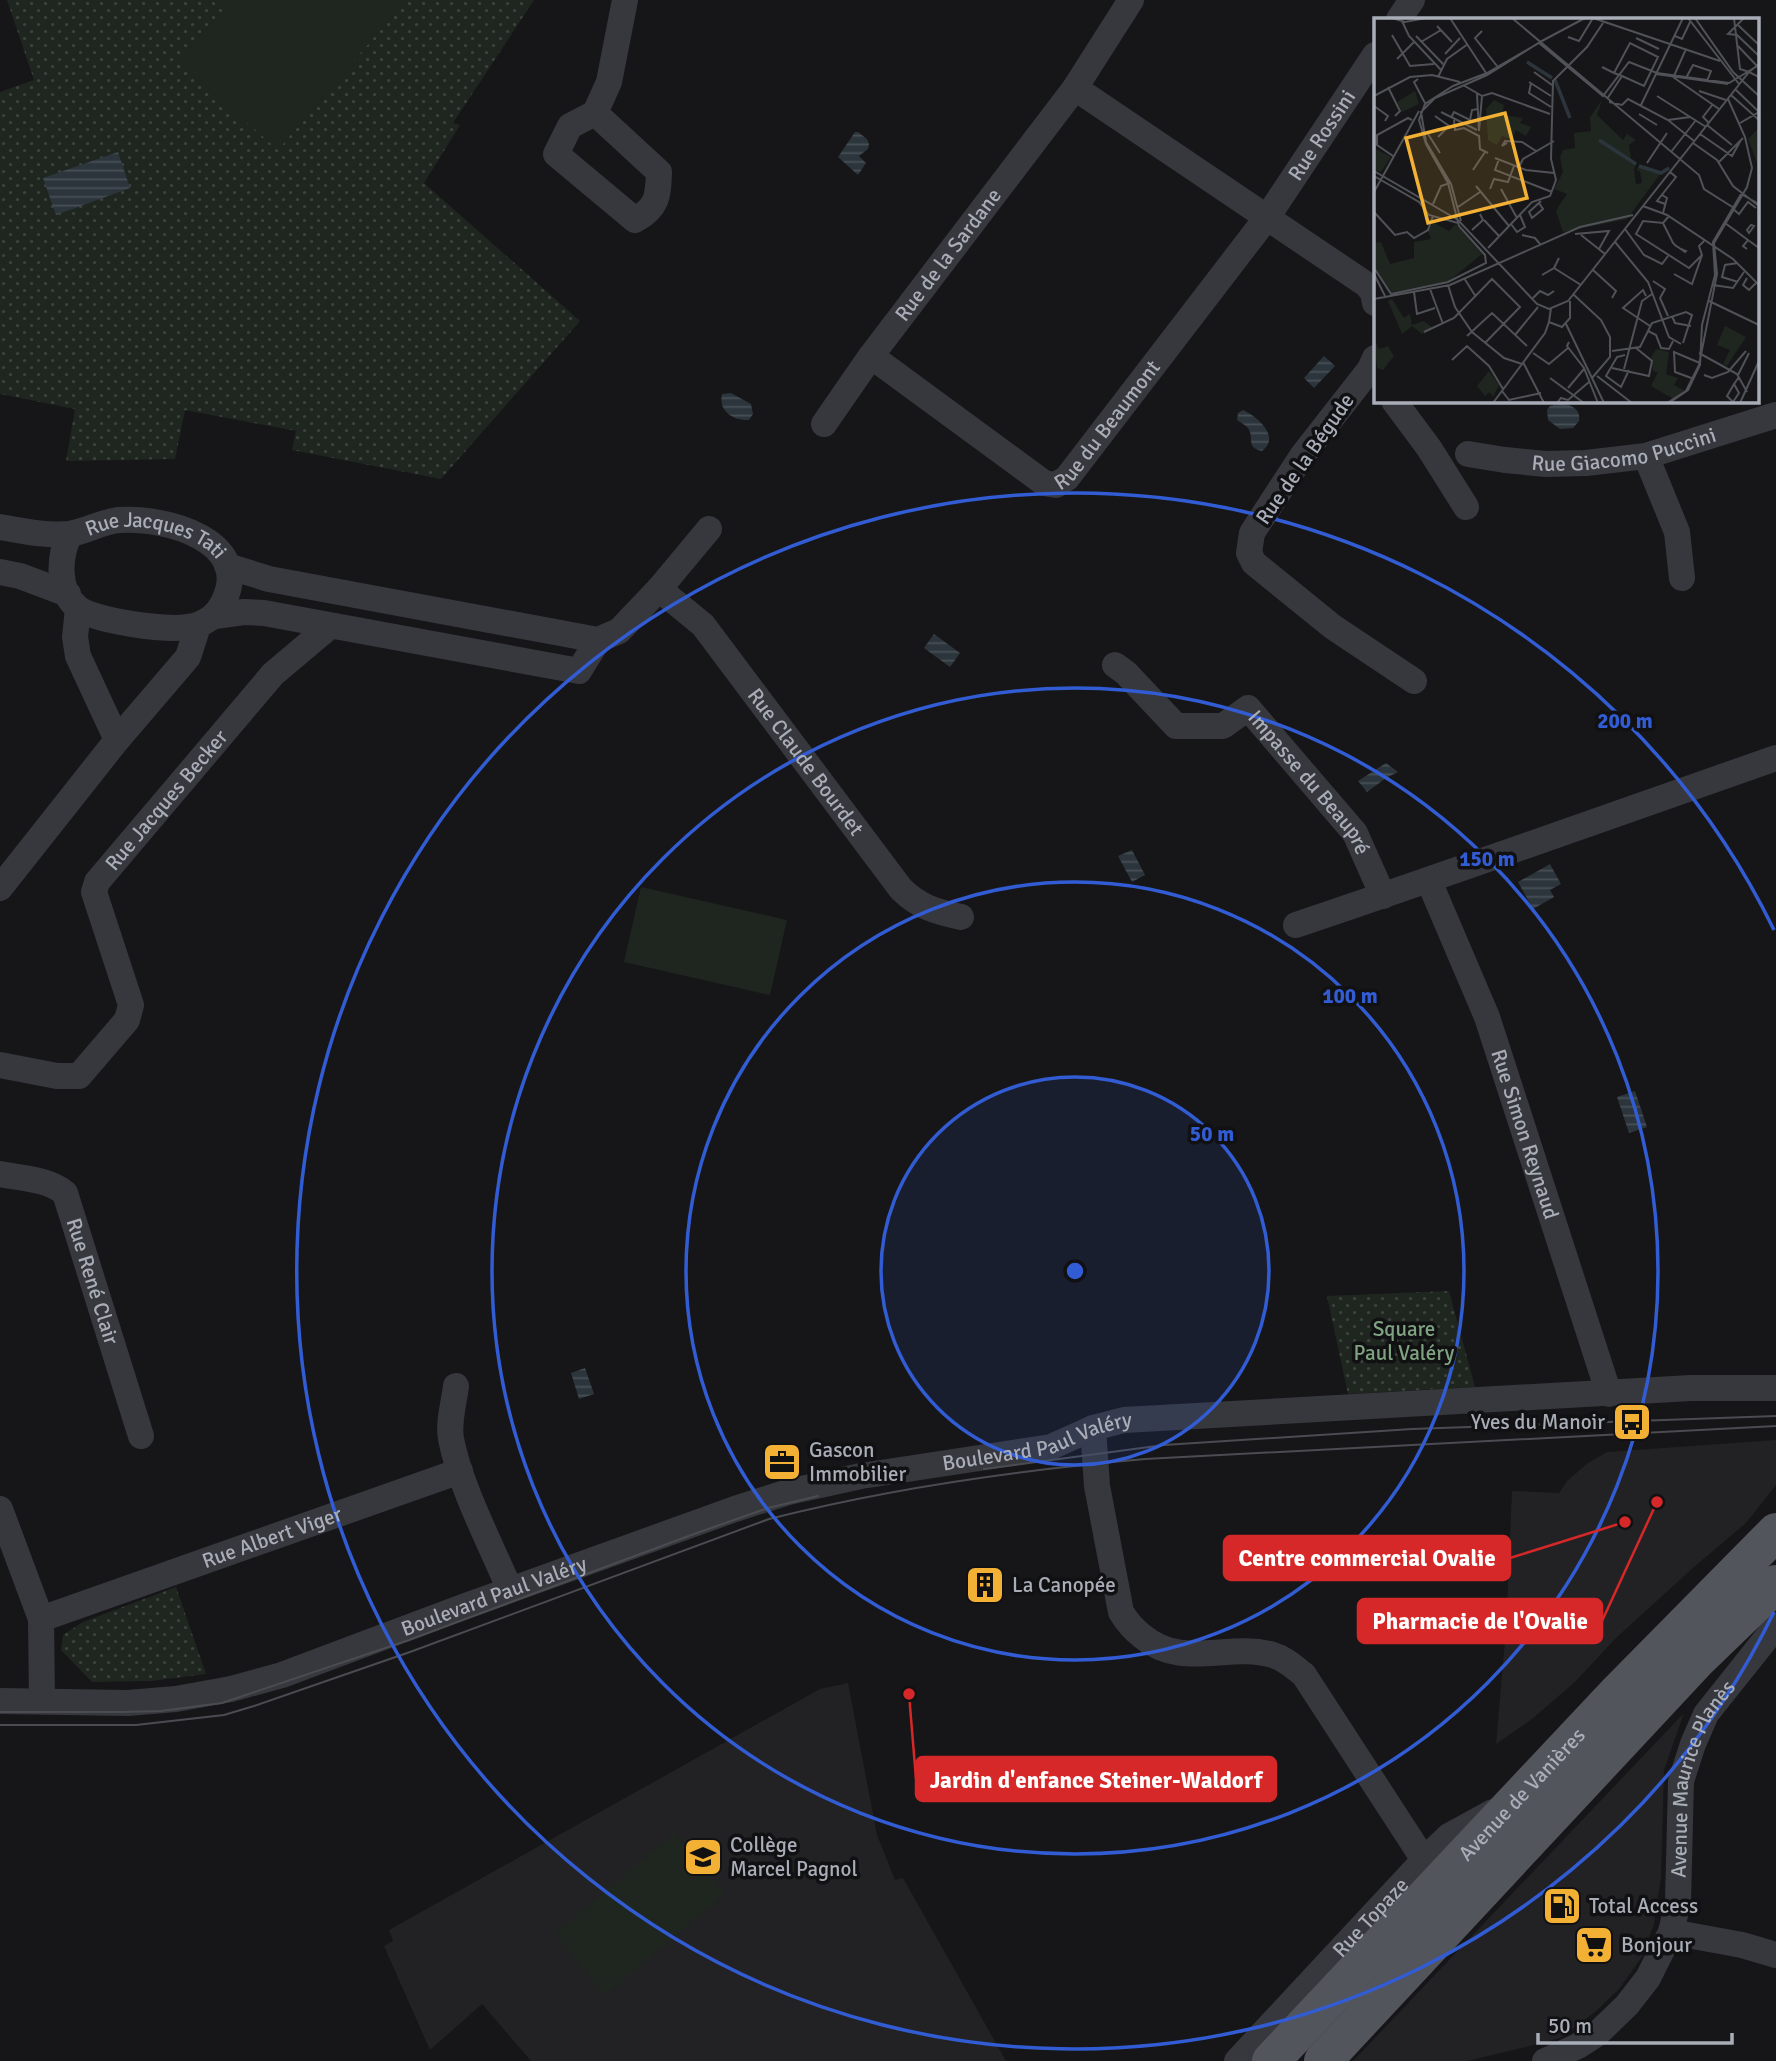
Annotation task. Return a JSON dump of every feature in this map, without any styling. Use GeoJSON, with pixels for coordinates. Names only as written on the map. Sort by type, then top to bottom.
{"type":"FeatureCollection","features":[{"type":"Feature","properties":{"kind":"main road","name":"Avenue de Vanières"},"geometry":{"type":"LineString","coordinates":[[1271,2061],[1618,1692],[1776,1532]]}},
{"type":"Feature","properties":{"kind":"main road","name":"Avenue de Vanières"},"geometry":{"type":"LineString","coordinates":[[1323,2061],[1698,1660],[1776,1584]]}},
{"type":"Feature","properties":{"kind":"street"},"geometry":{"type":"LineString","coordinates":[[595,113],[609,82],[625,0]]}},
{"type":"Feature","properties":{"kind":"street"},"geometry":{"type":"LineString","coordinates":[[1400,18],[1412,0]]}},
{"type":"Feature","properties":{"kind":"street","name":"Rue de la Sardane"},"geometry":{"type":"LineString","coordinates":[[824,424],[871,356],[1075,88],[1129,1]]}},
{"type":"Feature","properties":{"kind":"street","name":"Rue Rossini"},"geometry":{"type":"LineString","coordinates":[[1268,216],[1374,57]]}},
{"type":"Feature","properties":{"kind":"street"},"geometry":{"type":"LineString","coordinates":[[1075,88],[1367,285],[1374,298]]}},
{"type":"Feature","properties":{"kind":"street","name":"Rue du Beaumont"},"geometry":{"type":"LineString","coordinates":[[871,356],[1044,483],[1056,485],[1067,478],[1268,216]]}},
{"type":"Feature","properties":{"kind":"street","name":"Rue de la Bégude"},"geometry":{"type":"LineString","coordinates":[[1374,368],[1302,456],[1252,534],[1249,553],[1254,562],[1333,627],[1414,681]]}},
{"type":"Feature","properties":{"kind":"street"},"geometry":{"type":"LineString","coordinates":[[1395,402],[1429,448],[1466,507]]}},
{"type":"Feature","properties":{"kind":"street","name":"Rue Giacomo Puccini"},"geometry":{"type":"LineString","coordinates":[[1468,454],[1546,464],[1586,463],[1646,456],[1776,415]]}},
{"type":"Feature","properties":{"kind":"street"},"geometry":{"type":"LineString","coordinates":[[1646,456],[1677,532],[1682,578]]}},
{"type":"Feature","properties":{"kind":"street","name":"Rue Jacques Tati"},"geometry":{"type":"LineString","coordinates":[[0,527],[31,533],[71,534],[99,523],[119,520],[170,524],[215,545],[223,554],[230,581],[225,600],[206,621],[188,657],[117,740],[0,888]]}},
{"type":"Feature","properties":{"kind":"street"},"geometry":{"type":"LineString","coordinates":[[227,566],[269,579],[598,640],[619,631],[659,589],[709,529]]}},
{"type":"Feature","properties":{"kind":"street","name":"Rue Jacques Tati"},"geometry":{"type":"LineString","coordinates":[[71,534],[61,562],[73,602],[78,656],[117,740]]}},
{"type":"Feature","properties":{"kind":"street"},"geometry":{"type":"LineString","coordinates":[[0,572],[20,576],[73,602],[127,623],[158,629],[244,612],[264,613],[579,671],[598,640]]}},
{"type":"Feature","properties":{"kind":"street","name":"Rue Claude Bourdet"},"geometry":{"type":"LineString","coordinates":[[659,589],[703,625],[901,888],[914,902],[933,911],[961,917]]}},
{"type":"Feature","properties":{"kind":"street","name":"Rue Jacques Becker"},"geometry":{"type":"LineString","coordinates":[[0,1065],[57,1076],[79,1076],[127,1020],[131,1004],[94,892],[97,881],[273,674],[330,626]]}},
{"type":"Feature","properties":{"kind":"street","name":"Impasse du Beaupré"},"geometry":{"type":"LineString","coordinates":[[1115,665],[1126,673],[1176,726],[1223,726],[1248,708],[1355,833],[1383,896]]}},
{"type":"Feature","properties":{"kind":"street"},"geometry":{"type":"LineString","coordinates":[[1296,925],[1429,881],[1501,853],[1776,758]]}},
{"type":"Feature","properties":{"kind":"street","name":"Rue Simon Reynaud"},"geometry":{"type":"LineString","coordinates":[[1429,881],[1487,1017],[1609,1394]]}},
{"type":"Feature","properties":{"kind":"street","name":"Rue René Clair"},"geometry":{"type":"LineString","coordinates":[[0,1174],[58,1187],[65,1193],[141,1436]]}},
{"type":"Feature","properties":{"kind":"street"},"geometry":{"type":"LineString","coordinates":[[456,1386],[450,1428],[460,1471],[510,1590]]}},
{"type":"Feature","properties":{"kind":"street","name":"Boulevard Paul Valéry"},"geometry":{"type":"LineString","coordinates":[[0,1701],[140,1702],[176,1699],[231,1689],[282,1675],[510,1590],[788,1492],[861,1476],[1051,1447],[1093,1428],[1124,1420],[1691,1388],[1776,1388]]}},
{"type":"Feature","properties":{"kind":"street"},"geometry":{"type":"LineString","coordinates":[[1093,1428],[1097,1486],[1121,1612],[1127,1622],[1159,1648],[1173,1654],[1258,1652],[1289,1662],[1304,1675],[1424,1860]]}},
{"type":"Feature","properties":{"kind":"street","name":"Rue Albert Viger"},"geometry":{"type":"LineString","coordinates":[[41,1619],[460,1471]]}},
{"type":"Feature","properties":{"kind":"street"},"geometry":{"type":"LineString","coordinates":[[0,1509],[41,1619],[42,1701]]}},
{"type":"Feature","properties":{"kind":"street","name":"Avenue Maurice Planès"},"geometry":{"type":"LineString","coordinates":[[1545,2061],[1590,2039],[1626,2005],[1648,1978],[1671,1932],[1678,1902],[1681,1781],[1706,1714],[1776,1626]]}},
{"type":"Feature","properties":{"kind":"street","name":"Rue Topaze"},"geometry":{"type":"LineString","coordinates":[[1237,2061],[1449,1836],[1522,1796]]}},
{"type":"Feature","properties":{"kind":"street"},"geometry":{"type":"LineString","coordinates":[[1671,1932],[1742,1945],[1776,1955]]}},
{"type":"Feature","properties":{"kind":"shaded area"},"geometry":{"type":"Polygon","coordinates":[[[855,132],[867,139],[869,144],[868,149],[859,156],[866,163],[858,175],[838,157],[855,132]]]}},
{"type":"Feature","properties":{"kind":"shaded area"},"geometry":{"type":"Polygon","coordinates":[[[118,152],[130,188],[56,215],[43,178],[118,152]]]}},
{"type":"Feature","properties":{"kind":"shaded area"},"geometry":{"type":"Polygon","coordinates":[[[1324,356],[1335,366],[1314,388],[1304,378],[1324,356]]]}},
{"type":"Feature","properties":{"kind":"shaded area"},"geometry":{"type":"Polygon","coordinates":[[[731,393],[751,404],[753,414],[749,420],[732,417],[725,410],[722,394],[731,393]]]}},
{"type":"Feature","properties":{"kind":"shaded area"},"geometry":{"type":"Polygon","coordinates":[[[1562,403],[1572,406],[1578,413],[1579,421],[1573,428],[1560,429],[1548,420],[1547,410],[1550,406],[1562,403]]]}},
{"type":"Feature","properties":{"kind":"shaded area"},"geometry":{"type":"Polygon","coordinates":[[[1243,410],[1261,422],[1268,434],[1267,446],[1262,451],[1253,447],[1249,431],[1237,420],[1238,413],[1243,410]]]}},
{"type":"Feature","properties":{"kind":"shaded area"},"geometry":{"type":"Polygon","coordinates":[[[934,634],[960,653],[950,667],[924,648],[934,634]]]}},
{"type":"Feature","properties":{"kind":"shaded area"},"geometry":{"type":"Polygon","coordinates":[[[1386,763],[1398,772],[1367,792],[1358,781],[1386,763]]]}},
{"type":"Feature","properties":{"kind":"shaded area"},"geometry":{"type":"Polygon","coordinates":[[[1132,850],[1145,875],[1132,882],[1118,856],[1132,850]]]}},
{"type":"Feature","properties":{"kind":"shaded area"},"geometry":{"type":"Polygon","coordinates":[[[1550,864],[1561,884],[1550,890],[1554,897],[1533,909],[1518,882],[1550,864]]]}},
{"type":"Feature","properties":{"kind":"shaded area"},"geometry":{"type":"Polygon","coordinates":[[[1635,1091],[1647,1127],[1629,1133],[1617,1097],[1635,1091]]]}},
{"type":"Feature","properties":{"kind":"shaded area"},"geometry":{"type":"Polygon","coordinates":[[[585,1368],[594,1394],[579,1399],[571,1373],[585,1368]]]}},
{"type":"Feature","properties":{"kind":"shaded area"},"geometry":{"type":"Polygon","coordinates":[[[1776,1440],[1776,1485],[1746,1523],[1616,1638],[1575,1682],[1532,1719],[1496,1744],[1506,1629],[1512,1491],[1559,1493],[1567,1481],[1588,1463],[1607,1452],[1776,1440]]]}},
{"type":"Feature","properties":{"kind":"shaded area","name":"Collège Marcel Pagnol"},"geometry":{"type":"Polygon","coordinates":[[[848,1683],[877,1835],[895,1880],[903,1878],[1006,2061],[531,2061],[482,2004],[430,2050],[384,1946],[393,1941],[389,1930],[820,1689],[848,1683]]]}},
{"type":"Feature","properties":{"kind":"shaded area"},"geometry":{"type":"Polygon","coordinates":[[[1684,1713],[1664,1770],[1661,1877],[1654,1924],[1642,1957],[1619,1989],[1595,2012],[1560,2038],[1467,2061],[1353,2061],[1684,1713]]]}},
{"type":"Feature","properties":{"kind":"green space"},"geometry":{"type":"Polygon","coordinates":[[[7,0],[534,0],[453,123],[460,125],[424,183],[580,321],[441,479],[292,450],[296,431],[185,410],[175,459],[66,461],[75,409],[0,394],[0,92],[34,80],[7,0]]]}},
{"type":"Feature","properties":{"kind":"green space"},"geometry":{"type":"Polygon","coordinates":[[[212,0],[406,0],[278,150],[178,61],[223,10],[212,0]]]}},
{"type":"Feature","properties":{"kind":"green space"},"geometry":{"type":"Polygon","coordinates":[[[641,887],[787,920],[770,995],[624,962],[641,887]]]}},
{"type":"Feature","properties":{"kind":"green space","name":"Square Paul Valéry"},"geometry":{"type":"Polygon","coordinates":[[[1449,1291],[1475,1387],[1348,1394],[1327,1296],[1449,1291]]]}},
{"type":"Feature","properties":{"kind":"green space"},"geometry":{"type":"Polygon","coordinates":[[[176,1587],[206,1674],[151,1681],[92,1682],[61,1650],[63,1635],[83,1622],[176,1587]]]}},
{"type":"Feature","properties":{"kind":"green space"},"geometry":{"type":"Polygon","coordinates":[[[674,1833],[725,1894],[605,1995],[555,1934],[674,1833]]]}},
{"type":"Feature","properties":{"kind":"tram line"},"geometry":{"type":"LineString","coordinates":[[984,1469],[1164,1445],[1412,1429],[1776,1416]]}},
{"type":"Feature","properties":{"kind":"tram line"},"geometry":{"type":"LineString","coordinates":[[0,1725],[136,1725],[224,1715],[410,1652],[769,1519],[908,1489],[1145,1459],[1776,1426]]}},
{"type":"Feature","properties":{"kind":"tram line"},"geometry":{"type":"LineString","coordinates":[[0,1712],[161,1711],[222,1703],[409,1640],[768,1508],[818,1496]]}},
{"type":"Feature","properties":{"kind":"place","name":"Yves du Manoir"},"geometry":{"type":"Point","coordinates":[1632,1422]}},
{"type":"Feature","properties":{"kind":"place","name":"Gascon Immobilier"},"geometry":{"type":"Point","coordinates":[782,1462]}},
{"type":"Feature","properties":{"kind":"place","name":"Pharmacie de l'Ovalie"},"geometry":{"type":"Point","coordinates":[1657,1502]}},
{"type":"Feature","properties":{"kind":"place","name":"Centre commercial Ovalie"},"geometry":{"type":"Point","coordinates":[1625,1522]}},
{"type":"Feature","properties":{"kind":"place","name":"La Canopée"},"geometry":{"type":"Point","coordinates":[985,1585]}},
{"type":"Feature","properties":{"kind":"place","name":"Jardin d'enfance Steiner-Waldorf"},"geometry":{"type":"Point","coordinates":[909,1694]}},
{"type":"Feature","properties":{"kind":"place","name":"Collège Marcel Pagnol"},"geometry":{"type":"Point","coordinates":[703,1857]}},
{"type":"Feature","properties":{"kind":"place","name":"Total Access"},"geometry":{"type":"Point","coordinates":[1562,1906]}},
{"type":"Feature","properties":{"kind":"place","name":"Bonjour"},"geometry":{"type":"Point","coordinates":[1594,1945]}}]}
